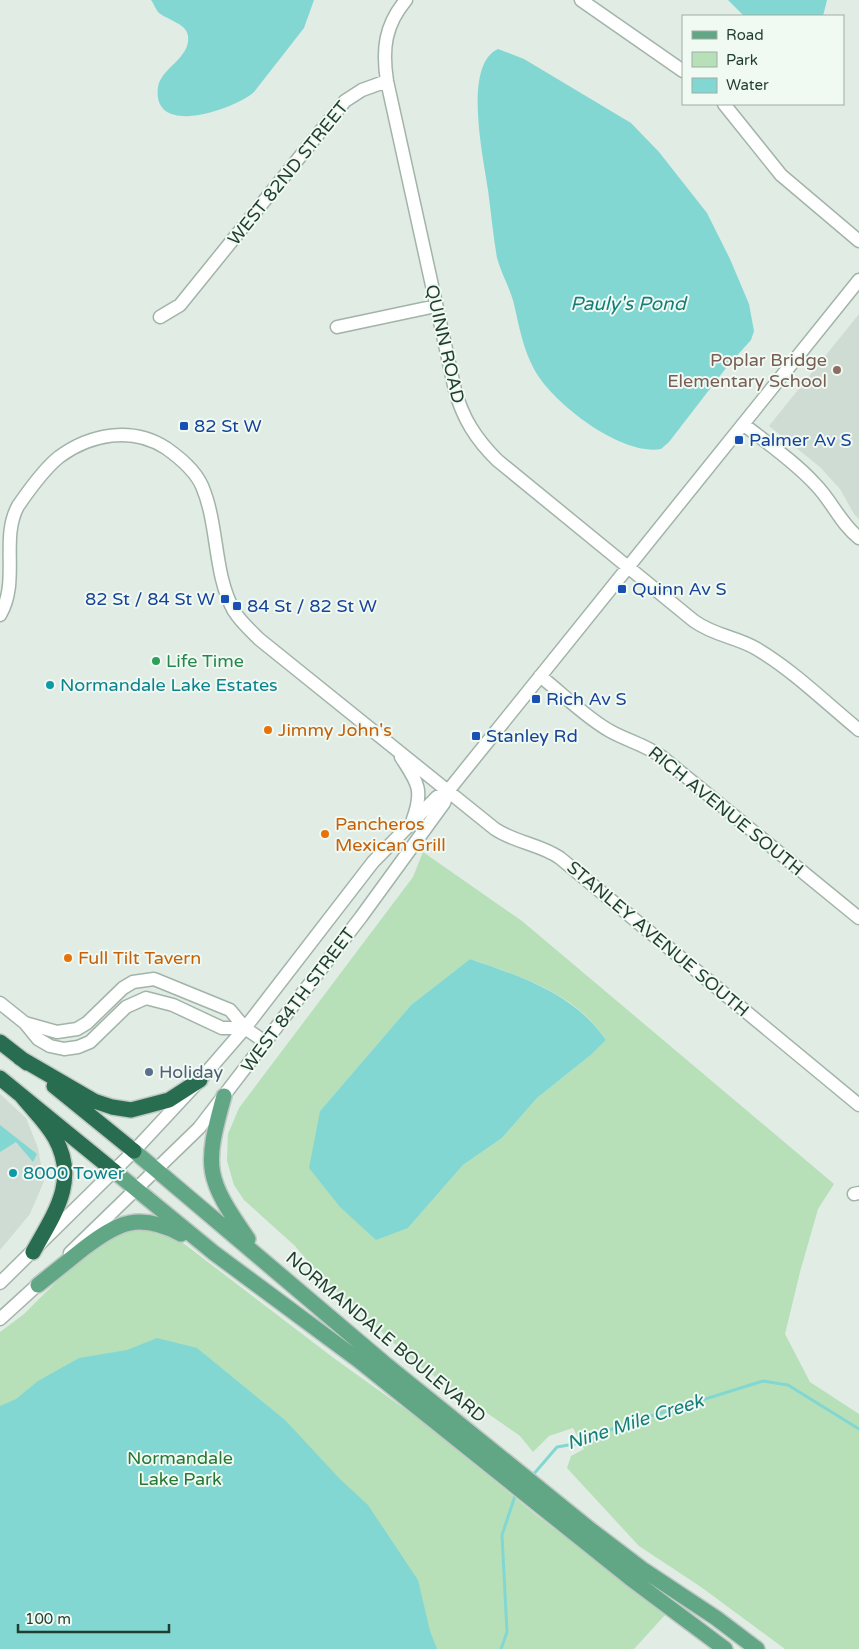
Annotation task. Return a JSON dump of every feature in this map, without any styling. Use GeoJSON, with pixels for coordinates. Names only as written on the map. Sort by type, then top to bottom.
{"type":"FeatureCollection","features":[{"type":"Feature","properties":{"kind":"highway","name":"NORMANDALE BOULEVARD"},"geometry":{"type":"LineString","coordinates":[[0,1042],[134,1151]]}},
{"type":"Feature","properties":{"kind":"highway"},"geometry":{"type":"LineString","coordinates":[[20,1058],[94,1101],[130,1110],[169,1100],[200,1080]]}},
{"type":"Feature","properties":{"kind":"highway","name":"NORMANDALE BOULEVARD"},"geometry":{"type":"LineString","coordinates":[[0,1078],[114,1171]]}},
{"type":"Feature","properties":{"kind":"highway"},"geometry":{"type":"LineString","coordinates":[[21,1096],[55,1137],[65,1166],[64,1189],[59,1205],[34,1252]]}},
{"type":"Feature","properties":{"kind":"main road"},"geometry":{"type":"LineString","coordinates":[[224,1096],[212,1140],[210,1170],[221,1198],[259,1255]]}},
{"type":"Feature","properties":{"kind":"main road","name":"NORMANDALE BOULEVARD"},"geometry":{"type":"LineString","coordinates":[[134,1151],[259,1255],[538,1495],[630,1578],[725,1649]]}},
{"type":"Feature","properties":{"kind":"main road","name":"NORMANDALE BOULEVARD"},"geometry":{"type":"LineString","coordinates":[[114,1171],[214,1253],[511,1473]]}},
{"type":"Feature","properties":{"kind":"main road"},"geometry":{"type":"LineString","coordinates":[[38,1285],[108,1230],[127,1223],[152,1222],[168,1227],[214,1253]]}},
{"type":"Feature","properties":{"kind":"main road","name":"NORMANDALE BOULEVARD"},"geometry":{"type":"LineString","coordinates":[[538,1495],[642,1569],[716,1618],[757,1649]]}},
{"type":"Feature","properties":{"kind":"street"},"geometry":{"type":"LineString","coordinates":[[387,80],[384,48],[387,30],[395,13],[406,0]]}},
{"type":"Feature","properties":{"kind":"street"},"geometry":{"type":"LineString","coordinates":[[581,0],[682,70]]}},
{"type":"Feature","properties":{"kind":"street","name":"QUINN ROAD"},"geometry":{"type":"LineString","coordinates":[[387,80],[436,306],[461,410],[482,446],[706,630],[754,648],[773,660],[859,730]]}},
{"type":"Feature","properties":{"kind":"street","name":"WEST 82ND STREET"},"geometry":{"type":"LineString","coordinates":[[160,317],[180,306],[346,101],[362,90],[387,80]]}},
{"type":"Feature","properties":{"kind":"street"},"geometry":{"type":"LineString","coordinates":[[725,105],[781,175],[859,241]]}},
{"type":"Feature","properties":{"kind":"street","name":"WEST 84TH STREET"},"geometry":{"type":"LineString","coordinates":[[0,1320],[38,1285],[134,1188],[157,1169],[199,1128],[444,803],[448,791],[859,280]]}},
{"type":"Feature","properties":{"kind":"street"},"geometry":{"type":"LineString","coordinates":[[337,327],[436,306]]}},
{"type":"Feature","properties":{"kind":"street"},"geometry":{"type":"LineString","coordinates":[[743,424],[807,476],[825,495],[845,526],[859,538]]}},
{"type":"Feature","properties":{"kind":"street","name":"STANLEY AVENUE SOUTH"},"geometry":{"type":"LineString","coordinates":[[0,616],[8,592],[6,540],[12,516],[17,506],[58,458],[90,440],[122,435],[146,440],[168,450],[190,469],[201,484],[208,504],[224,585],[229,601],[239,618],[259,639],[506,836],[540,846],[560,858],[859,1105]]}},
{"type":"Feature","properties":{"kind":"street","name":"RICH AVENUE SOUTH"},"geometry":{"type":"LineString","coordinates":[[540,676],[603,726],[648,746],[859,918]]}},
{"type":"Feature","properties":{"kind":"street"},"geometry":{"type":"LineString","coordinates":[[396,749],[420,790],[419,803],[412,821]]}},
{"type":"Feature","properties":{"kind":"street","name":"WEST 84TH STREET"},"geometry":{"type":"LineString","coordinates":[[0,1283],[34,1252],[134,1151],[200,1080],[245,1028],[373,862],[437,797],[448,791]]}},
{"type":"Feature","properties":{"kind":"street"},"geometry":{"type":"LineString","coordinates":[[25,1023],[57,1032],[77,1029],[87,1023],[123,988],[133,982],[154,979],[230,1010],[245,1028],[265,1042]]}},
{"type":"Feature","properties":{"kind":"street"},"geometry":{"type":"LineString","coordinates":[[0,1003],[25,1023],[38,1039],[50,1046],[64,1049],[78,1047],[100,1034],[126,1007],[146,998],[156,999],[222,1028],[245,1028]]}},
{"type":"Feature","properties":{"kind":"shaded area","name":"Poplar Bridge Elementary School"},"geometry":{"type":"Polygon","coordinates":[[[859,314],[859,519],[854,514],[840,489],[820,467],[769,426],[859,314]]]}},
{"type":"Feature","properties":{"kind":"shaded area"},"geometry":{"type":"Polygon","coordinates":[[[0,1094],[26,1118],[38,1148],[44,1181],[30,1214],[0,1250],[0,1094]]]}},
{"type":"Feature","properties":{"kind":"green space"},"geometry":{"type":"Polygon","coordinates":[[[423,852],[522,921],[834,1184],[818,1209],[785,1334],[810,1382],[859,1414],[859,1649],[785,1649],[701,1587],[639,1546],[567,1468],[571,1456],[584,1449],[573,1428],[549,1436],[533,1452],[520,1436],[417,1364],[325,1281],[295,1246],[244,1200],[234,1185],[227,1161],[228,1134],[239,1108],[413,877],[423,852]],[[470,959],[411,1005],[320,1111],[408,1228],[463,1165],[502,1138],[537,1098],[592,1054],[606,1040],[594,1024],[563,998],[546,988],[470,959]]]}},
{"type":"Feature","properties":{"kind":"green space","name":"Normandale Lake Park"},"geometry":{"type":"Polygon","coordinates":[[[123,1228],[167,1232],[183,1243],[335,1359],[416,1417],[535,1514],[666,1614],[634,1649],[0,1649],[0,1332],[24,1314],[94,1244],[123,1228]]]}},
{"type":"Feature","properties":{"kind":"water"},"geometry":{"type":"Polygon","coordinates":[[[151,0],[314,0],[304,28],[254,92],[230,106],[213,112],[180,116],[167,112],[159,103],[158,87],[164,74],[185,51],[188,44],[187,32],[181,25],[159,13],[151,0]]]}},
{"type":"Feature","properties":{"kind":"water"},"geometry":{"type":"Polygon","coordinates":[[[728,0],[827,0],[823,15],[743,15],[728,0]]]}},
{"type":"Feature","properties":{"kind":"water","name":"Pauly's Pond"},"geometry":{"type":"Polygon","coordinates":[[[498,49],[524,59],[631,123],[659,152],[707,213],[730,259],[749,304],[754,331],[751,340],[726,368],[669,442],[661,449],[645,449],[627,444],[608,436],[589,424],[556,397],[534,369],[527,354],[512,298],[497,258],[480,136],[478,93],[481,74],[487,58],[498,49]]]}},
{"type":"Feature","properties":{"kind":"water"},"geometry":{"type":"Polygon","coordinates":[[[470,959],[527,980],[563,999],[579,1010],[606,1040],[592,1054],[537,1098],[502,1138],[463,1165],[408,1228],[376,1240],[340,1207],[309,1168],[320,1111],[411,1005],[470,959]]]}},
{"type":"Feature","properties":{"kind":"water"},"geometry":{"type":"Polygon","coordinates":[[[0,1125],[37,1154],[33,1162],[16,1142],[0,1152],[0,1125]]]}},
{"type":"Feature","properties":{"kind":"water"},"geometry":{"type":"Polygon","coordinates":[[[157,1338],[197,1348],[285,1420],[340,1479],[368,1505],[418,1580],[430,1631],[437,1649],[0,1649],[0,1406],[16,1399],[38,1381],[79,1358],[127,1350],[157,1338]]]}},
{"type":"Feature","properties":{"kind":"waterway","name":"Nine Mile Creek"},"geometry":{"type":"LineString","coordinates":[[532,1476],[557,1447],[580,1443],[622,1425],[763,1381],[788,1385],[859,1429]]}},
{"type":"Feature","properties":{"kind":"waterway","name":"Nine Mile Creek"},"geometry":{"type":"LineString","coordinates":[[501,1649],[507,1632],[502,1535],[516,1493]]}},
{"type":"Feature","properties":{"kind":"place","name":"Poplar Bridge Elementary School"},"geometry":{"type":"Point","coordinates":[837,370]}},
{"type":"Feature","properties":{"kind":"place","name":"82 St W"},"geometry":{"type":"Point","coordinates":[184,426]}},
{"type":"Feature","properties":{"kind":"place","name":"Palmer Av S"},"geometry":{"type":"Point","coordinates":[739,440]}},
{"type":"Feature","properties":{"kind":"place","name":"Quinn Av S"},"geometry":{"type":"Point","coordinates":[622,589]}},
{"type":"Feature","properties":{"kind":"place","name":"82 St / 84 St W"},"geometry":{"type":"Point","coordinates":[225,599]}},
{"type":"Feature","properties":{"kind":"place","name":"84 St / 82 St W"},"geometry":{"type":"Point","coordinates":[237,606]}},
{"type":"Feature","properties":{"kind":"place","name":"Life Time"},"geometry":{"type":"Point","coordinates":[156,661]}},
{"type":"Feature","properties":{"kind":"place","name":"Normandale Lake Estates"},"geometry":{"type":"Point","coordinates":[50,685]}},
{"type":"Feature","properties":{"kind":"place","name":"Rich Av S"},"geometry":{"type":"Point","coordinates":[536,699]}},
{"type":"Feature","properties":{"kind":"place","name":"Jimmy John's"},"geometry":{"type":"Point","coordinates":[268,730]}},
{"type":"Feature","properties":{"kind":"place","name":"Stanley Rd"},"geometry":{"type":"Point","coordinates":[476,736]}},
{"type":"Feature","properties":{"kind":"place","name":"Pancheros Mexican Grill"},"geometry":{"type":"Point","coordinates":[325,834]}},
{"type":"Feature","properties":{"kind":"place","name":"Full Tilt Tavern"},"geometry":{"type":"Point","coordinates":[68,958]}},
{"type":"Feature","properties":{"kind":"place","name":"Holiday"},"geometry":{"type":"Point","coordinates":[149,1072]}},
{"type":"Feature","properties":{"kind":"place","name":"8000 Tower"},"geometry":{"type":"Point","coordinates":[13,1173]}}]}
